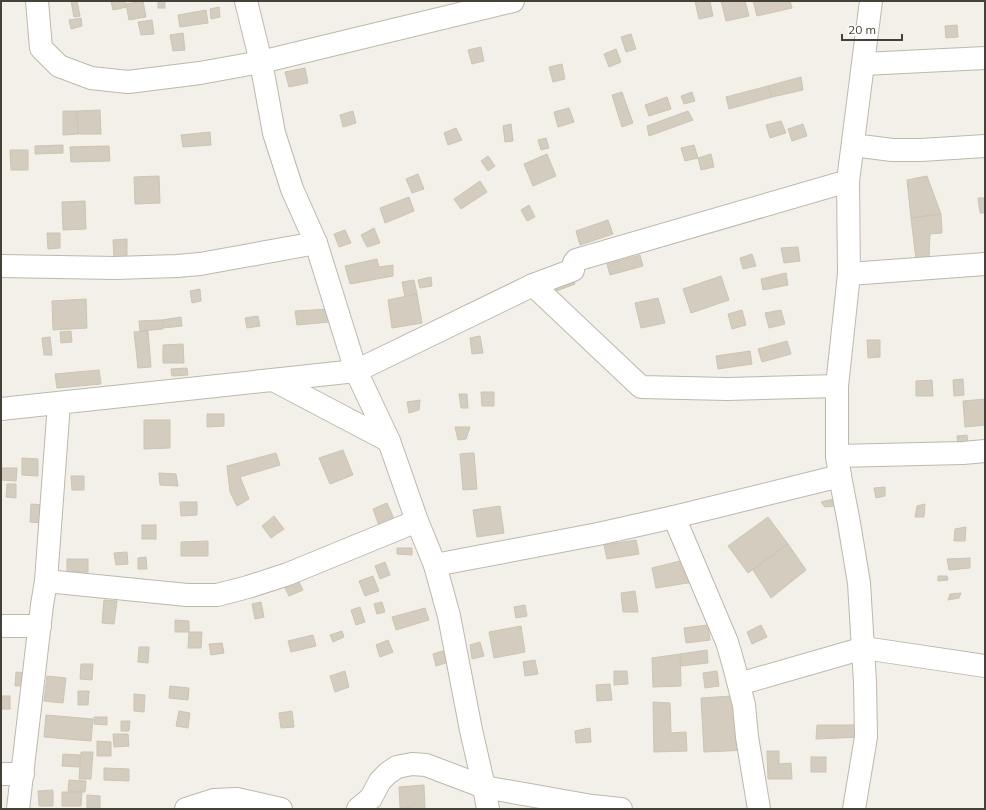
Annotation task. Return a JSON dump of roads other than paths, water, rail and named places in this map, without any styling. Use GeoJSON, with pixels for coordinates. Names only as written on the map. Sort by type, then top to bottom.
{"type":"FeatureCollection","features":[{"type":"Feature","properties":{"kind":"street"},"geometry":{"type":"LineString","coordinates":[[37,1],[41,48],[59,66],[91,78],[128,82],[200,73],[261,62],[513,1]]}},
{"type":"Feature","properties":{"kind":"street"},"geometry":{"type":"LineString","coordinates":[[246,1],[261,62],[274,133],[292,189],[316,243],[356,371],[389,441],[417,521],[435,564],[449,616],[488,809]]}},
{"type":"Feature","properties":{"kind":"street"},"geometry":{"type":"LineString","coordinates":[[854,809],[866,737],[864,648],[859,583],[838,466],[836,386],[849,274],[848,181],[871,1]]}},
{"type":"Feature","properties":{"kind":"street"},"geometry":{"type":"LineString","coordinates":[[863,64],[985,58]]}},
{"type":"Feature","properties":{"kind":"street"},"geometry":{"type":"LineString","coordinates":[[853,145],[892,150],[921,150],[985,146]]}},
{"type":"Feature","properties":{"kind":"street"},"geometry":{"type":"LineString","coordinates":[[1,409],[275,381],[356,371],[533,285],[573,270],[576,260],[848,181]]}},
{"type":"Feature","properties":{"kind":"street"},"geometry":{"type":"LineString","coordinates":[[1,266],[107,268],[177,266],[200,264],[316,243]]}},
{"type":"Feature","properties":{"kind":"street"},"geometry":{"type":"LineString","coordinates":[[849,274],[985,264]]}},
{"type":"Feature","properties":{"kind":"street"},"geometry":{"type":"LineString","coordinates":[[533,285],[641,387],[727,390],[836,386]]}},
{"type":"Feature","properties":{"kind":"street"},"geometry":{"type":"LineString","coordinates":[[275,381],[389,441]]}},
{"type":"Feature","properties":{"kind":"street"},"geometry":{"type":"LineString","coordinates":[[18,809],[46,581],[59,403]]}},
{"type":"Feature","properties":{"kind":"street"},"geometry":{"type":"LineString","coordinates":[[435,564],[598,534],[674,517],[838,466],[985,451]]}},
{"type":"Feature","properties":{"kind":"street"},"geometry":{"type":"LineString","coordinates":[[674,517],[727,642],[744,705],[747,736],[759,809]]}},
{"type":"Feature","properties":{"kind":"street"},"geometry":{"type":"LineString","coordinates":[[46,581],[187,595],[217,595],[288,574],[417,521]]}},
{"type":"Feature","properties":{"kind":"street"},"geometry":{"type":"LineString","coordinates":[[1,626],[40,626]]}},
{"type":"Feature","properties":{"kind":"street"},"geometry":{"type":"LineString","coordinates":[[739,684],[864,648],[984,664]]}},
{"type":"Feature","properties":{"kind":"street"},"geometry":{"type":"LineString","coordinates":[[358,809],[371,798],[380,781],[388,773],[397,768],[412,764],[426,765],[484,787],[592,806],[621,809]]}},
{"type":"Feature","properties":{"kind":"street"},"geometry":{"type":"LineString","coordinates":[[1,774],[23,774]]}},
{"type":"Feature","properties":{"kind":"street"},"geometry":{"type":"LineString","coordinates":[[186,809],[214,800],[237,799],[268,808]]}}]}
